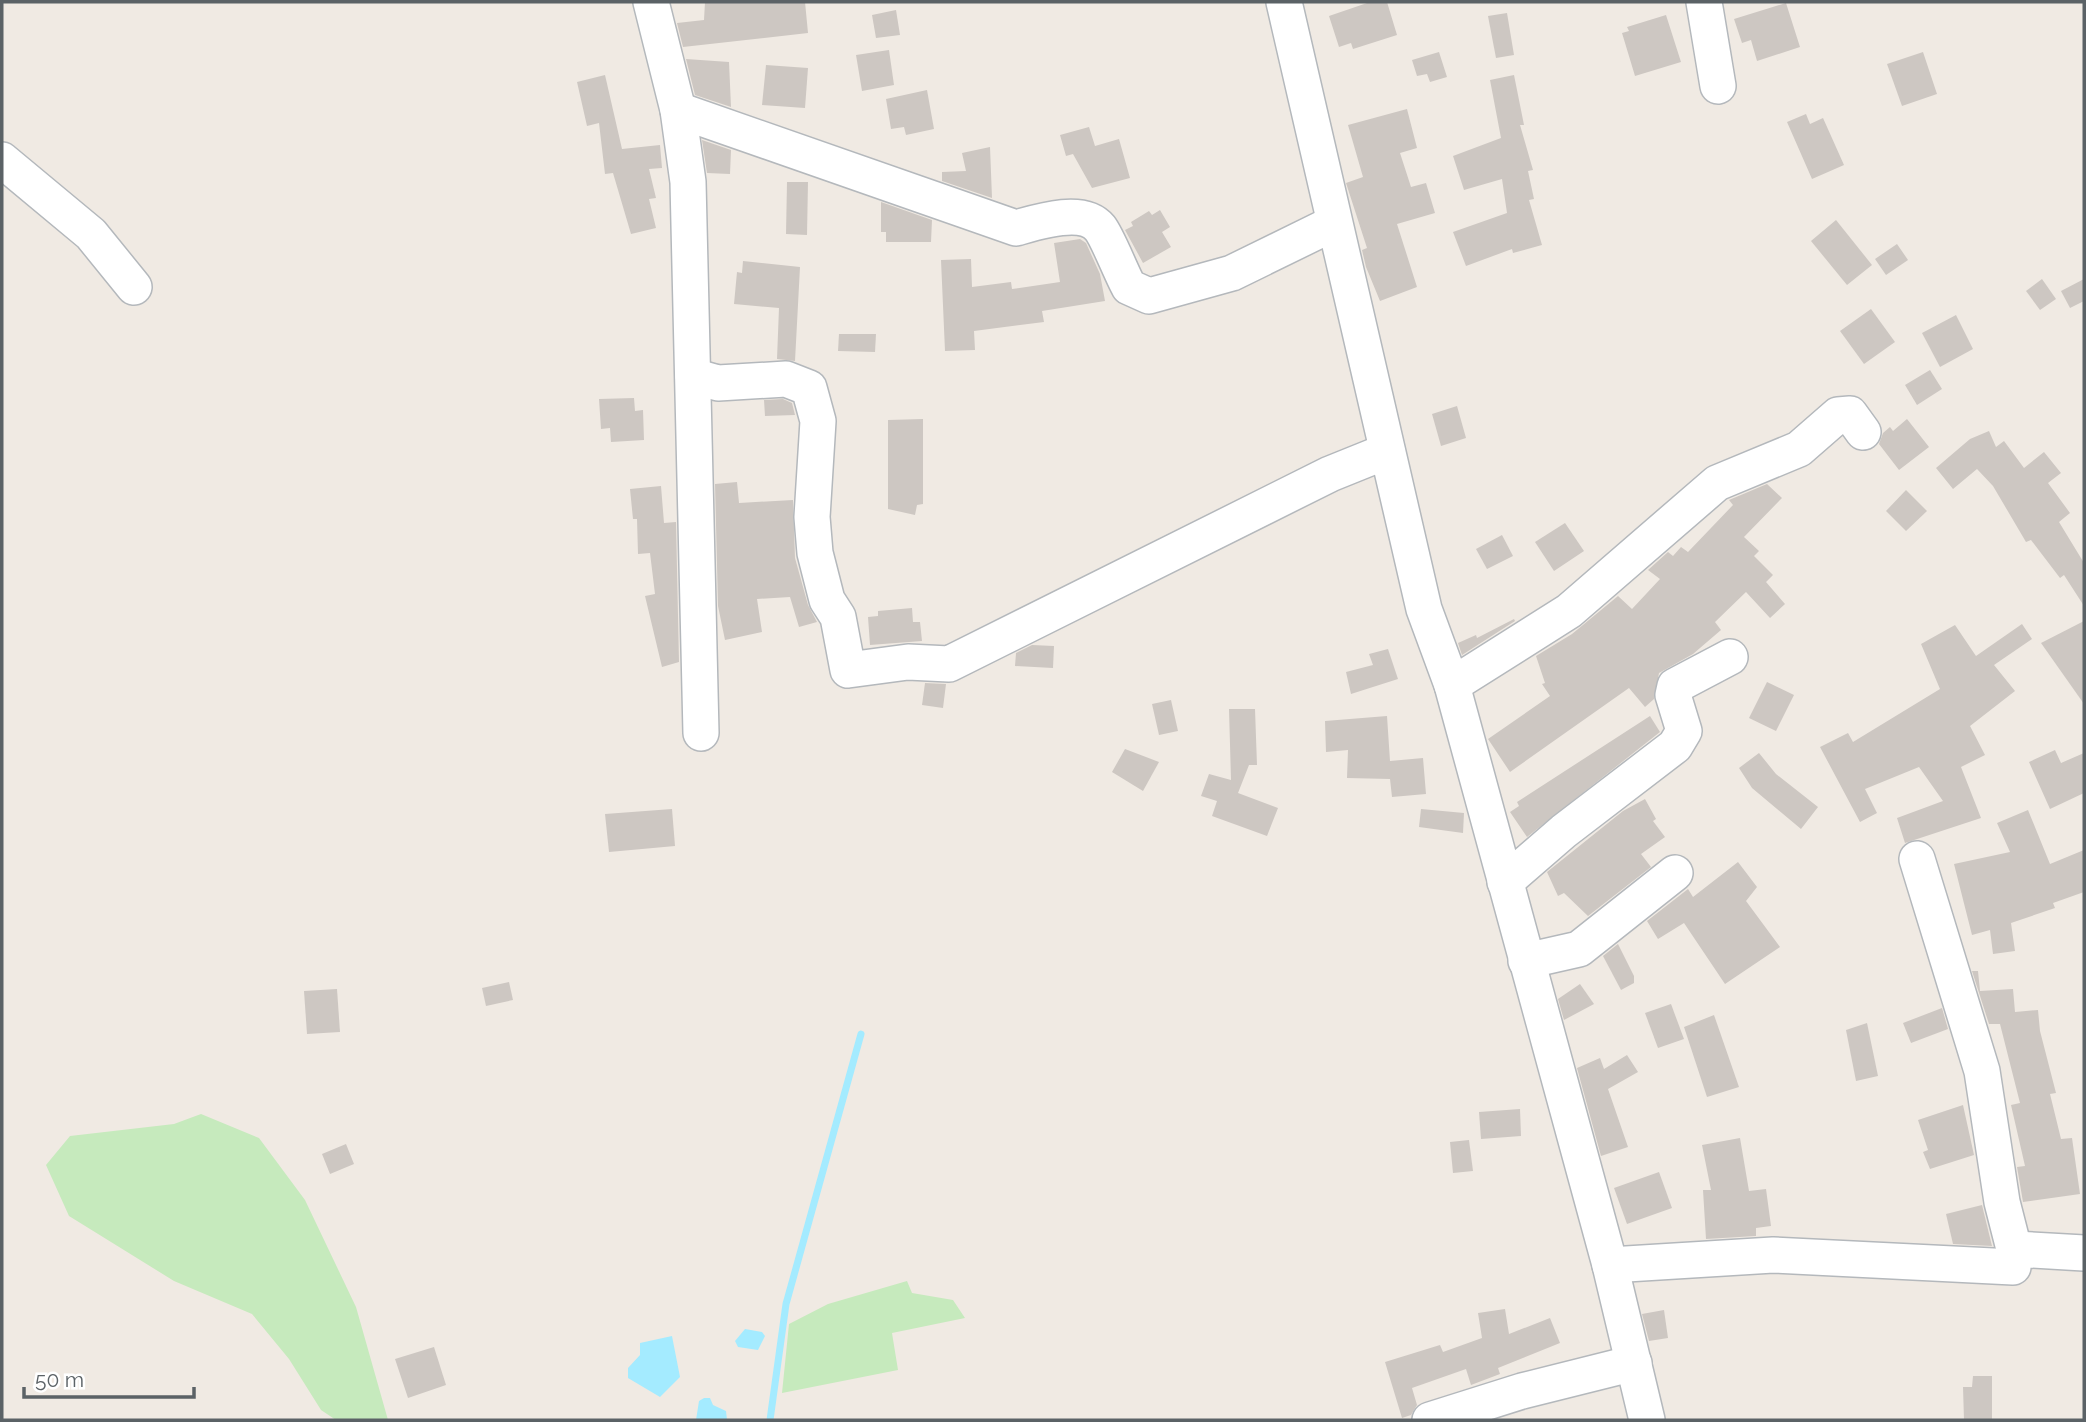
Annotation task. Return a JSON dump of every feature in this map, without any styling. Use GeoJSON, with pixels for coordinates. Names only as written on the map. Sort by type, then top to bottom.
{"type":"FeatureCollection","features":[{"type":"Feature","properties":{"kind":"street"},"geometry":{"type":"LineString","coordinates":[[651,2],[678,110],[688,182],[701,733]]}},
{"type":"Feature","properties":{"kind":"street"},"geometry":{"type":"LineString","coordinates":[[1284,2],[1423,609],[1452,685],[1610,1265],[1647,1420]]}},
{"type":"Feature","properties":{"kind":"street"},"geometry":{"type":"LineString","coordinates":[[1704,2],[1718,86]]}},
{"type":"Feature","properties":{"kind":"street"},"geometry":{"type":"LineString","coordinates":[[678,110],[1016,228],[1053,217],[1088,221],[1099,227],[1129,287],[1149,296],[1232,273],[1334,223]]}},
{"type":"Feature","properties":{"kind":"street"},"geometry":{"type":"LineString","coordinates":[[2,160],[91,234],[134,287]]}},
{"type":"Feature","properties":{"kind":"street"},"geometry":{"type":"LineString","coordinates":[[693,376],[718,383],[786,379],[809,388],[818,421],[812,517],[815,553],[827,600],[838,617],[848,670],[908,662],[949,664],[1330,474],[1387,452]]}},
{"type":"Feature","properties":{"kind":"street"},"geometry":{"type":"LineString","coordinates":[[1452,685],[1569,611],[1717,483],[1798,449],[1838,415],[1850,414],[1863,432]]}},
{"type":"Feature","properties":{"kind":"street"},"geometry":{"type":"LineString","coordinates":[[1505,883],[1564,831],[1675,746],[1684,731],[1673,695],[1675,686],[1730,657]]}},
{"type":"Feature","properties":{"kind":"street"},"geometry":{"type":"LineString","coordinates":[[1610,1265],[1773,1255],[2013,1267],[2014,1249],[2002,1202],[1982,1071],[1917,859]]}},
{"type":"Feature","properties":{"kind":"street"},"geometry":{"type":"LineString","coordinates":[[1526,961],[1578,949],[1675,873]]}},
{"type":"Feature","properties":{"kind":"street"},"geometry":{"type":"LineString","coordinates":[[2014,1249],[2084,1252]]}},
{"type":"Feature","properties":{"kind":"street"},"geometry":{"type":"LineString","coordinates":[[1430,1420],[1522,1391],[1634,1363]]}},
{"type":"Feature","properties":{"kind":"green space"},"geometry":{"type":"Polygon","coordinates":[[[201,1114],[259,1138],[305,1200],[356,1307],[388,1420],[336,1420],[321,1410],[289,1359],[252,1314],[174,1281],[69,1216],[46,1165],[70,1136],[174,1124],[201,1114]]]}},
{"type":"Feature","properties":{"kind":"green space"},"geometry":{"type":"Polygon","coordinates":[[[907,1281],[912,1293],[953,1300],[965,1318],[892,1333],[898,1370],[782,1393],[789,1324],[828,1304],[907,1281]]]}},
{"type":"Feature","properties":{"kind":"water"},"geometry":{"type":"Polygon","coordinates":[[[745,1329],[762,1332],[765,1336],[758,1350],[738,1347],[735,1341],[745,1329]]]}},
{"type":"Feature","properties":{"kind":"water"},"geometry":{"type":"Polygon","coordinates":[[[672,1336],[680,1377],[660,1397],[628,1378],[628,1368],[640,1355],[640,1343],[672,1336]]]}},
{"type":"Feature","properties":{"kind":"water"},"geometry":{"type":"Polygon","coordinates":[[[710,1398],[713,1405],[726,1411],[727,1420],[696,1420],[699,1401],[710,1398]]]}},
{"type":"Feature","properties":{"kind":"building"},"geometry":{"type":"Polygon","coordinates":[[[705,2],[805,2],[808,33],[683,47],[677,23],[704,20],[705,2]]]}},
{"type":"Feature","properties":{"kind":"building"},"geometry":{"type":"Polygon","coordinates":[[[1370,2],[1387,2],[1397,35],[1353,49],[1351,43],[1339,47],[1329,16],[1370,2]]]}},
{"type":"Feature","properties":{"kind":"building"},"geometry":{"type":"Polygon","coordinates":[[[1786,3],[1800,47],[1757,61],[1751,40],[1742,43],[1734,19],[1786,3]]]}},
{"type":"Feature","properties":{"kind":"building"},"geometry":{"type":"Polygon","coordinates":[[[896,10],[900,35],[876,38],[872,15],[896,10]]]}},
{"type":"Feature","properties":{"kind":"building"},"geometry":{"type":"Polygon","coordinates":[[[1507,13],[1514,55],[1496,58],[1488,16],[1507,13]]]}},
{"type":"Feature","properties":{"kind":"building"},"geometry":{"type":"Polygon","coordinates":[[[1666,15],[1681,62],[1635,76],[1622,33],[1629,31],[1627,27],[1666,15]]]}},
{"type":"Feature","properties":{"kind":"building"},"geometry":{"type":"Polygon","coordinates":[[[889,50],[894,85],[862,91],[856,55],[889,50]]]}},
{"type":"Feature","properties":{"kind":"building"},"geometry":{"type":"Polygon","coordinates":[[[1439,52],[1447,77],[1430,82],[1427,74],[1417,76],[1412,60],[1439,52]]]}},
{"type":"Feature","properties":{"kind":"building"},"geometry":{"type":"Polygon","coordinates":[[[1923,52],[1937,94],[1902,106],[1887,64],[1923,52]]]}},
{"type":"Feature","properties":{"kind":"building"},"geometry":{"type":"Polygon","coordinates":[[[686,59],[729,62],[731,107],[695,95],[686,59]]]}},
{"type":"Feature","properties":{"kind":"building"},"geometry":{"type":"Polygon","coordinates":[[[766,65],[808,68],[805,108],[762,105],[766,65]]]}},
{"type":"Feature","properties":{"kind":"building"},"geometry":{"type":"Polygon","coordinates":[[[605,75],[622,149],[660,145],[662,168],[649,169],[656,198],[649,199],[656,228],[631,234],[613,173],[605,174],[599,123],[587,126],[577,82],[605,75]]]}},
{"type":"Feature","properties":{"kind":"building"},"geometry":{"type":"Polygon","coordinates":[[[1514,75],[1524,125],[1520,125],[1533,170],[1528,171],[1534,199],[1529,200],[1542,245],[1513,253],[1512,249],[1466,266],[1453,232],[1507,213],[1502,179],[1464,190],[1453,156],[1501,138],[1490,80],[1514,75]]]}},
{"type":"Feature","properties":{"kind":"building"},"geometry":{"type":"Polygon","coordinates":[[[927,90],[934,129],[906,135],[904,127],[891,129],[886,99],[927,90]]]}},
{"type":"Feature","properties":{"kind":"building"},"geometry":{"type":"Polygon","coordinates":[[[1407,109],[1417,148],[1400,153],[1411,187],[1426,183],[1435,213],[1397,224],[1417,287],[1380,301],[1366,267],[1362,250],[1367,248],[1346,183],[1363,177],[1348,125],[1407,109]]]}},
{"type":"Feature","properties":{"kind":"building"},"geometry":{"type":"Polygon","coordinates":[[[1806,114],[1810,124],[1823,118],[1844,165],[1812,179],[1787,122],[1806,114]]]}},
{"type":"Feature","properties":{"kind":"building"},"geometry":{"type":"Polygon","coordinates":[[[1089,127],[1095,146],[1119,139],[1130,178],[1092,188],[1073,154],[1066,156],[1060,135],[1089,127]]]}},
{"type":"Feature","properties":{"kind":"building"},"geometry":{"type":"Polygon","coordinates":[[[702,140],[731,150],[730,174],[707,173],[702,140]]]}},
{"type":"Feature","properties":{"kind":"building"},"geometry":{"type":"Polygon","coordinates":[[[990,147],[992,198],[942,181],[942,172],[966,171],[962,153],[990,147]]]}},
{"type":"Feature","properties":{"kind":"building"},"geometry":{"type":"Polygon","coordinates":[[[787,182],[808,182],[807,235],[786,234],[787,182]]]}},
{"type":"Feature","properties":{"kind":"building"},"geometry":{"type":"Polygon","coordinates":[[[881,202],[932,220],[931,242],[886,242],[886,232],[881,232],[881,202]]]}},
{"type":"Feature","properties":{"kind":"building"},"geometry":{"type":"Polygon","coordinates":[[[1160,210],[1170,227],[1162,232],[1171,247],[1143,263],[1125,230],[1133,226],[1131,222],[1149,211],[1152,215],[1160,210]]]}},
{"type":"Feature","properties":{"kind":"building"},"geometry":{"type":"Polygon","coordinates":[[[1836,220],[1872,265],[1847,285],[1811,241],[1836,220]]]}},
{"type":"Feature","properties":{"kind":"building"},"geometry":{"type":"Polygon","coordinates":[[[1080,239],[1086,243],[1100,274],[1105,301],[1042,311],[1044,322],[974,331],[975,350],[945,351],[941,260],[971,259],[972,287],[1011,282],[1012,289],[1060,282],[1054,243],[1080,239]]]}},
{"type":"Feature","properties":{"kind":"building"},"geometry":{"type":"Polygon","coordinates":[[[1897,244],[1908,260],[1886,275],[1875,259],[1897,244]]]}},
{"type":"Feature","properties":{"kind":"building"},"geometry":{"type":"Polygon","coordinates":[[[743,261],[800,267],[795,361],[777,359],[779,308],[734,304],[737,272],[742,273],[743,261]]]}},
{"type":"Feature","properties":{"kind":"building"},"geometry":{"type":"Polygon","coordinates":[[[2042,279],[2056,299],[2040,310],[2026,291],[2042,279]]]}},
{"type":"Feature","properties":{"kind":"building"},"geometry":{"type":"Polygon","coordinates":[[[2084,279],[2084,301],[2070,308],[2061,291],[2084,279]]]}},
{"type":"Feature","properties":{"kind":"building"},"geometry":{"type":"Polygon","coordinates":[[[1871,309],[1895,342],[1864,364],[1840,331],[1871,309]]]}},
{"type":"Feature","properties":{"kind":"building"},"geometry":{"type":"Polygon","coordinates":[[[1956,315],[1973,349],[1940,367],[1922,333],[1956,315]]]}},
{"type":"Feature","properties":{"kind":"building"},"geometry":{"type":"Polygon","coordinates":[[[839,334],[876,334],[875,352],[838,351],[839,334]]]}},
{"type":"Feature","properties":{"kind":"building"},"geometry":{"type":"Polygon","coordinates":[[[1930,370],[1942,389],[1917,405],[1905,385],[1930,370]]]}},
{"type":"Feature","properties":{"kind":"building"},"geometry":{"type":"Polygon","coordinates":[[[634,398],[635,411],[643,410],[644,440],[611,442],[610,428],[601,429],[599,399],[634,398]]]}},
{"type":"Feature","properties":{"kind":"building"},"geometry":{"type":"Polygon","coordinates":[[[783,399],[792,403],[795,415],[765,416],[764,400],[783,399]]]}},
{"type":"Feature","properties":{"kind":"building"},"geometry":{"type":"Polygon","coordinates":[[[1457,406],[1466,438],[1441,446],[1432,414],[1457,406]]]}},
{"type":"Feature","properties":{"kind":"building"},"geometry":{"type":"Polygon","coordinates":[[[923,419],[923,504],[917,505],[915,515],[888,509],[888,420],[923,419]]]}},
{"type":"Feature","properties":{"kind":"building"},"geometry":{"type":"Polygon","coordinates":[[[1907,419],[1929,447],[1899,470],[1879,444],[1883,433],[1890,427],[1893,431],[1907,419]]]}},
{"type":"Feature","properties":{"kind":"building"},"geometry":{"type":"Polygon","coordinates":[[[1989,431],[1996,447],[2004,441],[2024,468],[2044,452],[2061,473],[2048,483],[2070,513],[2059,522],[2084,563],[2084,606],[2064,575],[2060,578],[2031,540],[2026,542],[1993,486],[1977,469],[1953,489],[1936,468],[1970,439],[1989,431]]]}},
{"type":"Feature","properties":{"kind":"building"},"geometry":{"type":"Polygon","coordinates":[[[737,482],[739,503],[793,500],[795,558],[808,605],[817,622],[799,627],[790,597],[757,599],[762,632],[725,640],[718,606],[715,484],[737,482]]]}},
{"type":"Feature","properties":{"kind":"building"},"geometry":{"type":"Polygon","coordinates":[[[1767,484],[1782,498],[1744,537],[1759,551],[1754,556],[1773,575],[1766,582],[1785,604],[1770,618],[1746,592],[1715,622],[1721,630],[1693,654],[1659,673],[1654,699],[1645,707],[1629,688],[1510,772],[1488,739],[1550,696],[1542,684],[1545,683],[1536,656],[1572,634],[1618,596],[1632,609],[1660,579],[1648,570],[1668,552],[1673,556],[1681,547],[1688,552],[1733,505],[1729,500],[1767,484]]]}},
{"type":"Feature","properties":{"kind":"building"},"geometry":{"type":"Polygon","coordinates":[[[661,486],[664,523],[676,522],[679,662],[662,667],[645,596],[655,594],[650,553],[638,554],[637,519],[633,519],[630,489],[661,486]]]}},
{"type":"Feature","properties":{"kind":"building"},"geometry":{"type":"Polygon","coordinates":[[[1906,490],[1927,511],[1906,531],[1886,511],[1906,490]]]}},
{"type":"Feature","properties":{"kind":"building"},"geometry":{"type":"Polygon","coordinates":[[[1565,523],[1584,551],[1554,571],[1535,542],[1565,523]]]}},
{"type":"Feature","properties":{"kind":"building"},"geometry":{"type":"Polygon","coordinates":[[[1502,535],[1513,556],[1487,569],[1476,549],[1502,535]]]}},
{"type":"Feature","properties":{"kind":"building"},"geometry":{"type":"Polygon","coordinates":[[[912,608],[913,622],[920,622],[922,641],[870,645],[868,617],[878,616],[878,611],[912,608]]]}},
{"type":"Feature","properties":{"kind":"building"},"geometry":{"type":"Polygon","coordinates":[[[1514,619],[1515,621],[1462,655],[1458,643],[1476,635],[1477,638],[1514,619]]]}},
{"type":"Feature","properties":{"kind":"building"},"geometry":{"type":"Polygon","coordinates":[[[2084,621],[2084,704],[2041,643],[2084,621]]]}},
{"type":"Feature","properties":{"kind":"building"},"geometry":{"type":"Polygon","coordinates":[[[2022,624],[2032,639],[1994,665],[2015,691],[1970,726],[1985,755],[1961,767],[1981,818],[1905,843],[1897,818],[1943,801],[1919,767],[1865,789],[1877,813],[1860,822],[1820,747],[1848,733],[1853,742],[1940,689],[1921,644],[1955,625],[1976,656],[2022,624]]]}},
{"type":"Feature","properties":{"kind":"building"},"geometry":{"type":"Polygon","coordinates":[[[1032,645],[1054,646],[1053,668],[1015,666],[1016,653],[1032,645]]]}},
{"type":"Feature","properties":{"kind":"building"},"geometry":{"type":"Polygon","coordinates":[[[1388,649],[1398,679],[1351,694],[1346,672],[1373,665],[1369,654],[1388,649]]]}},
{"type":"Feature","properties":{"kind":"building"},"geometry":{"type":"Polygon","coordinates":[[[1767,682],[1794,695],[1776,731],[1749,718],[1767,682]]]}},
{"type":"Feature","properties":{"kind":"building"},"geometry":{"type":"Polygon","coordinates":[[[925,683],[946,684],[943,708],[922,705],[925,683]]]}},
{"type":"Feature","properties":{"kind":"building"},"geometry":{"type":"Polygon","coordinates":[[[1171,700],[1178,731],[1159,735],[1152,704],[1171,700]]]}},
{"type":"Feature","properties":{"kind":"building"},"geometry":{"type":"Polygon","coordinates":[[[1229,709],[1255,709],[1257,765],[1249,765],[1238,793],[1278,808],[1267,836],[1212,816],[1217,801],[1201,796],[1209,774],[1231,780],[1229,709]]]}},
{"type":"Feature","properties":{"kind":"building"},"geometry":{"type":"Polygon","coordinates":[[[1387,716],[1390,761],[1423,758],[1426,794],[1392,797],[1390,779],[1347,778],[1348,750],[1326,752],[1325,721],[1387,716]]]}},
{"type":"Feature","properties":{"kind":"building"},"geometry":{"type":"Polygon","coordinates":[[[1650,716],[1660,732],[1527,837],[1510,812],[1519,806],[1517,802],[1650,716]]]}},
{"type":"Feature","properties":{"kind":"building"},"geometry":{"type":"Polygon","coordinates":[[[1125,749],[1159,762],[1143,791],[1112,772],[1125,749]]]}},
{"type":"Feature","properties":{"kind":"building"},"geometry":{"type":"Polygon","coordinates":[[[2055,750],[2061,763],[2084,753],[2084,793],[2050,809],[2029,762],[2055,750]]]}},
{"type":"Feature","properties":{"kind":"building"},"geometry":{"type":"Polygon","coordinates":[[[1759,753],[1776,774],[1818,807],[1801,829],[1752,788],[1739,768],[1759,753]]]}},
{"type":"Feature","properties":{"kind":"building"},"geometry":{"type":"Polygon","coordinates":[[[1645,799],[1656,819],[1653,821],[1665,837],[1641,854],[1651,867],[1588,916],[1564,893],[1558,896],[1547,872],[1623,811],[1645,799]]]}},
{"type":"Feature","properties":{"kind":"building"},"geometry":{"type":"Polygon","coordinates":[[[672,809],[675,846],[609,852],[605,814],[672,809]]]}},
{"type":"Feature","properties":{"kind":"building"},"geometry":{"type":"Polygon","coordinates":[[[1421,809],[1464,813],[1463,833],[1419,827],[1421,809]]]}},
{"type":"Feature","properties":{"kind":"building"},"geometry":{"type":"Polygon","coordinates":[[[2028,810],[2050,864],[2084,850],[2084,892],[2053,903],[2055,908],[2011,923],[2015,951],[1993,954],[1990,930],[1972,935],[1954,864],[2010,852],[1997,823],[2028,810]]]}},
{"type":"Feature","properties":{"kind":"building"},"geometry":{"type":"Polygon","coordinates":[[[1738,862],[1757,887],[1746,901],[1780,947],[1725,984],[1684,923],[1658,939],[1647,921],[1688,889],[1693,897],[1738,862]]]}},
{"type":"Feature","properties":{"kind":"building"},"geometry":{"type":"Polygon","coordinates":[[[1618,944],[1634,976],[1634,983],[1621,990],[1603,956],[1618,944]]]}},
{"type":"Feature","properties":{"kind":"building"},"geometry":{"type":"Polygon","coordinates":[[[1972,971],[1978,971],[1980,991],[2013,989],[2015,1012],[2038,1010],[2040,1031],[2056,1093],[2050,1094],[2061,1139],[2072,1138],[2080,1194],[2023,1202],[2017,1167],[2025,1166],[2011,1105],[2020,1103],[2000,1024],[1989,1024],[1972,971]]]}},
{"type":"Feature","properties":{"kind":"building"},"geometry":{"type":"Polygon","coordinates":[[[509,982],[513,1000],[486,1006],[482,988],[509,982]]]}},
{"type":"Feature","properties":{"kind":"building"},"geometry":{"type":"Polygon","coordinates":[[[1580,984],[1594,1004],[1564,1020],[1558,999],[1580,984]]]}},
{"type":"Feature","properties":{"kind":"building"},"geometry":{"type":"Polygon","coordinates":[[[337,989],[340,1032],[307,1034],[304,991],[337,989]]]}},
{"type":"Feature","properties":{"kind":"building"},"geometry":{"type":"Polygon","coordinates":[[[1671,1004],[1684,1039],[1658,1048],[1645,1013],[1671,1004]]]}},
{"type":"Feature","properties":{"kind":"building"},"geometry":{"type":"Polygon","coordinates":[[[1942,1008],[1948,1029],[1911,1043],[1903,1023],[1942,1008]]]}},
{"type":"Feature","properties":{"kind":"building"},"geometry":{"type":"Polygon","coordinates":[[[1714,1015],[1739,1087],[1707,1097],[1684,1027],[1714,1015]]]}},
{"type":"Feature","properties":{"kind":"building"},"geometry":{"type":"Polygon","coordinates":[[[1867,1023],[1878,1076],[1856,1081],[1846,1030],[1867,1023]]]}},
{"type":"Feature","properties":{"kind":"building"},"geometry":{"type":"Polygon","coordinates":[[[1627,1055],[1638,1072],[1608,1089],[1628,1147],[1601,1156],[1577,1068],[1600,1058],[1604,1069],[1627,1055]]]}},
{"type":"Feature","properties":{"kind":"building"},"geometry":{"type":"Polygon","coordinates":[[[1963,1105],[1974,1155],[1930,1169],[1923,1152],[1928,1150],[1918,1120],[1963,1105]]]}},
{"type":"Feature","properties":{"kind":"building"},"geometry":{"type":"Polygon","coordinates":[[[1520,1109],[1521,1136],[1481,1139],[1479,1112],[1520,1109]]]}},
{"type":"Feature","properties":{"kind":"building"},"geometry":{"type":"Polygon","coordinates":[[[1740,1138],[1749,1191],[1766,1189],[1771,1226],[1756,1228],[1756,1236],[1706,1239],[1703,1190],[1711,1190],[1702,1145],[1740,1138]]]}},
{"type":"Feature","properties":{"kind":"building"},"geometry":{"type":"Polygon","coordinates":[[[1469,1140],[1473,1171],[1453,1173],[1450,1142],[1469,1140]]]}},
{"type":"Feature","properties":{"kind":"building"},"geometry":{"type":"Polygon","coordinates":[[[346,1144],[354,1164],[330,1174],[322,1154],[346,1144]]]}},
{"type":"Feature","properties":{"kind":"building"},"geometry":{"type":"Polygon","coordinates":[[[1659,1172],[1672,1208],[1627,1224],[1614,1188],[1659,1172]]]}},
{"type":"Feature","properties":{"kind":"building"},"geometry":{"type":"Polygon","coordinates":[[[1982,1205],[1992,1246],[1953,1244],[1946,1214],[1982,1205]]]}},
{"type":"Feature","properties":{"kind":"building"},"geometry":{"type":"Polygon","coordinates":[[[1505,1309],[1509,1334],[1550,1318],[1560,1343],[1498,1368],[1500,1374],[1471,1385],[1466,1369],[1412,1388],[1417,1405],[1411,1415],[1402,1418],[1385,1362],[1440,1345],[1443,1352],[1482,1338],[1478,1313],[1505,1309]]]}},
{"type":"Feature","properties":{"kind":"building"},"geometry":{"type":"Polygon","coordinates":[[[1664,1310],[1668,1338],[1649,1341],[1642,1314],[1664,1310]]]}},
{"type":"Feature","properties":{"kind":"building"},"geometry":{"type":"Polygon","coordinates":[[[434,1347],[446,1385],[408,1398],[395,1359],[434,1347]]]}},
{"type":"Feature","properties":{"kind":"building"},"geometry":{"type":"Polygon","coordinates":[[[1973,1376],[1992,1376],[1992,1420],[1964,1420],[1963,1387],[1972,1387],[1973,1376]]]}},
{"type":"Feature","properties":{"kind":"waterway"},"geometry":{"type":"LineString","coordinates":[[770,1420],[786,1304],[861,1034]]}}]}
